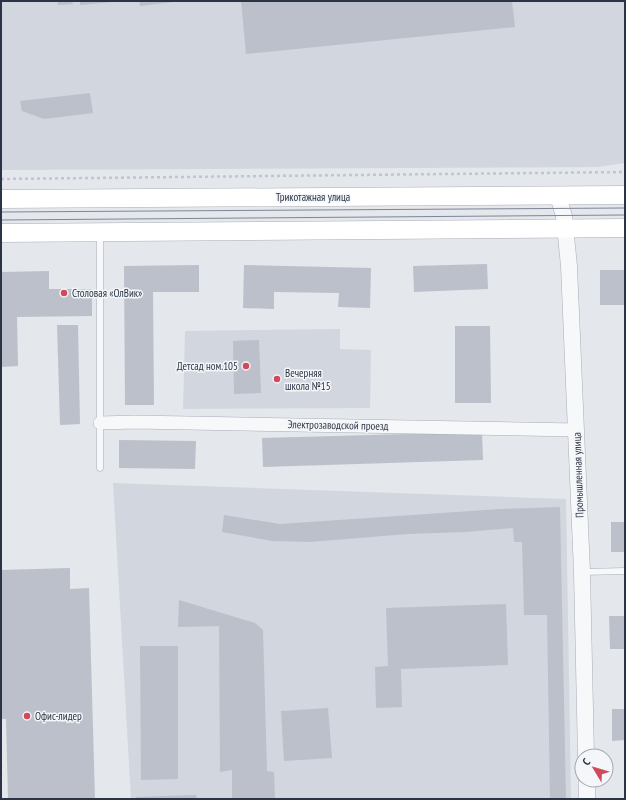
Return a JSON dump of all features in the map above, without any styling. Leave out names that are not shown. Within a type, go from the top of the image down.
[{"type":"main road","name":"Трикотажная улица","points":[[1,199],[625,195]]},
{"type":"main road","points":[[1,233],[625,228]]},
{"type":"street","name":"Промышленная улица","points":[[558,196],[564,216],[569,266],[582,572],[586,748]]},
{"type":"street","name":"Электрозаводской проезд","points":[[100,423],[143,422],[576,430]]},
{"type":"street","points":[[587,788],[587,799]]},
{"type":"lane","points":[[100,232],[100,468]]},
{"type":"lane","points":[[582,572],[625,571]]},
{"type":"path","points":[[1,179],[625,172]]},
{"type":"shaded area","points":[[1,1],[625,1],[625,163],[598,167],[1,170]]},
{"type":"shaded area","name":"Вечерняя школа №15","points":[[340,329],[340,349],[371,350],[370,408],[183,409],[185,331]]},
{"type":"shaded area","points":[[113,483],[566,499],[571,799],[131,799]]},
{"type":"building","points":[[57,1],[72,1],[73,4],[58,5]]},
{"type":"building","points":[[80,1],[113,1],[113,2],[80,5]]},
{"type":"building","points":[[139,1],[174,1],[174,2],[140,6]]},
{"type":"building","points":[[241,1],[512,1],[515,27],[246,54]]},
{"type":"building","points":[[90,93],[93,113],[44,119],[22,111],[20,101]]},
{"type":"building","points":[[487,264],[488,289],[414,292],[413,266]]},
{"type":"building","points":[[199,265],[199,292],[153,292],[154,405],[125,405],[124,266]]},
{"type":"building","points":[[244,265],[371,268],[370,308],[338,307],[339,293],[274,292],[274,309],[243,308]]},
{"type":"building","points":[[600,270],[625,270],[625,305],[600,305]]},
{"type":"building","points":[[49,271],[49,289],[92,289],[92,316],[17,317],[18,366],[1,367],[1,272]]},
{"type":"building","points":[[57,325],[78,325],[80,424],[60,425]]},
{"type":"building","points":[[455,326],[490,326],[491,403],[455,403]]},
{"type":"building","points":[[259,340],[261,393],[234,394],[233,341]]},
{"type":"building","points":[[482,432],[483,460],[263,467],[262,438]]},
{"type":"building","points":[[119,440],[196,441],[195,469],[119,468]]},
{"type":"building","points":[[560,507],[566,799],[550,799],[547,615],[524,615],[522,542],[514,542],[513,528],[465,532],[408,534],[309,542],[272,541],[222,532],[224,515],[280,524],[500,509]]},
{"type":"building","points":[[611,522],[625,522],[625,552],[611,552]]},
{"type":"building","points":[[70,568],[70,589],[89,588],[95,799],[8,799],[6,719],[1,719],[1,570]]},
{"type":"building","points":[[179,600],[255,623],[263,630],[267,771],[274,772],[275,799],[232,799],[232,770],[220,772],[219,626],[178,627]]},
{"type":"building","points":[[506,604],[508,665],[401,669],[402,707],[376,708],[375,667],[388,666],[386,608]]},
{"type":"building","points":[[609,616],[625,616],[625,649],[610,649]]},
{"type":"building","points":[[140,646],[178,646],[178,779],[141,780]]},
{"type":"building","points":[[328,708],[332,758],[284,761],[281,711]]},
{"type":"building","points":[[612,709],[625,709],[625,740],[612,741]]},
{"type":"building","points":[[196,795],[197,799],[136,799],[136,797]]},
{"type":"tram line","points":[[1,212],[625,208]]},
{"type":"tram line","points":[[1,220],[625,215]]},
{"type":"place","name":"Столовая «ОлВик»","points":[[64,293]]},
{"type":"place","name":"Детсад ном.105","points":[[246,366]]},
{"type":"place","name":"Вечерняя школа №15","points":[[277,379]]},
{"type":"place","name":"Офис-лидер","points":[[27,716]]}]
